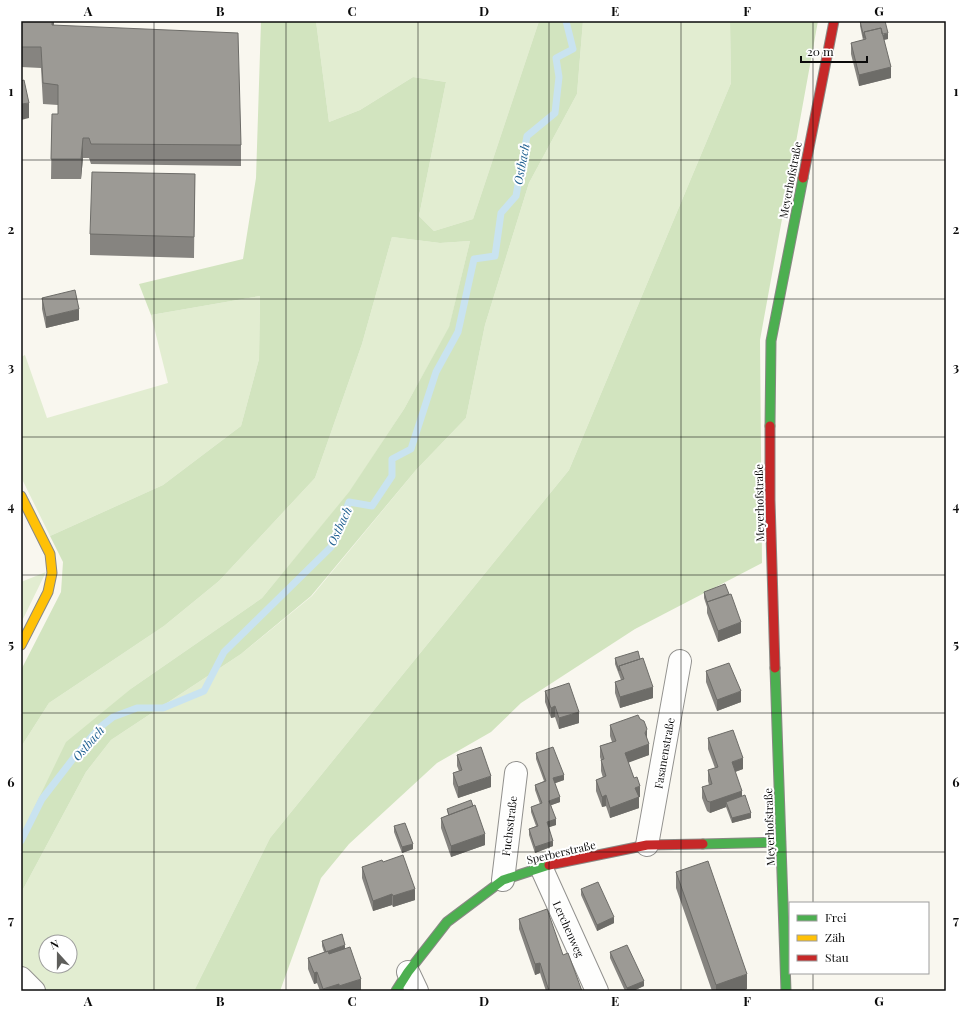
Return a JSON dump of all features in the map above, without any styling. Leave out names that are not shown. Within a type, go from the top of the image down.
[{"type":"street","name":"Meyerhofstraße","points":[[786,991],[770,500],[771,341],[834,21]]},
{"type":"street","points":[[21,496],[50,554],[52,573],[48,592],[21,646]]},
{"type":"street","name":"Fasanenstraße","points":[[647,845],[680,661]]},
{"type":"street","name":"Fuchsstraße","points":[[503,880],[516,773]]},
{"type":"street","name":"Sperberstraße","points":[[396,991],[412,981],[447,922],[503,880],[541,867],[647,845],[781,842]]},
{"type":"street","name":"Lerchenweg","points":[[541,867],[596,991]]},
{"type":"street","points":[[21,978],[34,991]]},
{"type":"green space","points":[[261,21],[316,21],[329,122],[360,110],[413,77],[446,82],[419,216],[434,231],[473,219],[539,21],[583,21],[577,94],[529,183],[485,325],[466,418],[416,470],[311,596],[241,654],[111,740],[86,772],[21,893],[21,835],[66,742],[132,688],[262,598],[349,492],[404,409],[449,327],[470,241],[440,243],[392,237],[362,344],[315,478],[219,581],[164,626],[49,703],[21,747],[21,670],[61,592],[63,562],[50,536],[163,485],[241,426],[259,359],[260,296],[151,315],[139,284],[243,259],[256,178]]},
{"type":"green space","points":[[316,21],[539,21],[473,219],[434,231],[419,216],[446,82],[413,77],[360,110],[329,122]]},
{"type":"green space","points":[[583,21],[730,21],[731,83],[569,470],[270,838],[194,991],[21,991],[21,893],[86,772],[111,740],[241,654],[312,596],[416,470],[466,418],[485,325],[529,183],[577,94]]},
{"type":"green space","points":[[730,21],[818,21],[760,340],[762,563],[635,629],[521,703],[491,732],[437,763],[349,844],[321,878],[280,991],[194,991],[270,838],[569,470],[731,83]]},
{"type":"green space","points":[[392,237],[440,243],[470,241],[449,328],[404,409],[349,493],[262,598],[132,688],[21,835],[21,747],[49,703],[164,626],[219,581],[315,478],[362,344]]},
{"type":"green space","points":[[260,296],[259,359],[241,426],[163,485],[50,536],[21,477],[21,357],[25,355],[47,418],[168,383],[151,315]]},
{"type":"green space","points":[[46,572],[21,623],[21,582]]},
{"type":"building","points":[[21,21],[52,21],[52,25],[238,33],[241,145],[91,144],[89,138],[83,138],[81,159],[51,159],[52,114],[58,114],[58,85],[43,83],[41,47],[21,47]]},
{"type":"building","points":[[860,21],[885,21],[888,33],[882,34],[881,28],[864,32],[864,38]]},
{"type":"building","points":[[881,28],[891,67],[859,75],[851,43],[866,39],[864,32]]},
{"type":"building","points":[[24,80],[29,103],[21,104],[21,81]]},
{"type":"building","points":[[92,172],[195,174],[194,237],[90,234]]},
{"type":"building","points":[[75,290],[79,309],[46,317],[42,298]]},
{"type":"building","points":[[725,584],[729,594],[707,602],[704,592]]},
{"type":"building","points":[[731,594],[741,622],[718,631],[707,602]]},
{"type":"building","points":[[638,651],[640,659],[619,666],[619,671],[615,658]]},
{"type":"building","points":[[643,658],[653,687],[620,697],[615,682],[624,679],[619,666]]},
{"type":"building","points":[[729,663],[741,691],[717,700],[706,671]]},
{"type":"building","points":[[569,683],[579,712],[559,718],[555,706],[551,708],[545,691]]},
{"type":"building","points":[[638,715],[640,719],[644,721],[647,729],[645,733],[649,744],[625,753],[634,778],[637,777],[640,786],[635,788],[639,797],[610,808],[606,795],[602,797],[596,780],[606,776],[601,760],[604,759],[600,746],[616,741],[610,725]]},
{"type":"building","points":[[733,730],[743,758],[732,762],[742,791],[710,802],[707,801],[702,787],[712,784],[708,770],[718,767],[708,738]]},
{"type":"building","points":[[481,747],[491,776],[458,787],[453,773],[462,770],[457,755]]},
{"type":"building","points":[[553,747],[564,775],[553,778],[560,797],[549,801],[556,819],[547,822],[553,841],[535,847],[529,829],[538,826],[531,807],[542,803],[535,785],[546,781],[536,753]]},
{"type":"building","points":[[745,795],[751,813],[732,818],[726,802]]},
{"type":"building","points":[[471,800],[473,806],[449,815],[447,809]]},
{"type":"building","points":[[475,805],[485,834],[451,846],[441,818]]},
{"type":"building","points":[[405,823],[413,844],[402,847],[394,826]]},
{"type":"building","points":[[403,855],[415,889],[393,896],[392,894],[373,901],[362,867]]},
{"type":"building","points":[[708,861],[747,974],[716,985],[676,872]]},
{"type":"building","points":[[598,882],[614,917],[597,925],[581,889]]},
{"type":"building","points":[[547,909],[563,955],[568,953],[582,991],[549,991],[540,963],[535,964],[519,919]]},
{"type":"building","points":[[342,934],[345,945],[326,952],[322,941]]},
{"type":"building","points":[[627,945],[644,981],[627,988],[610,952]]},
{"type":"building","points":[[350,947],[361,979],[323,989],[317,972],[314,973],[308,958],[328,951],[329,954]]},
{"type":"waterway","name":"Ostbach","points":[[21,841],[42,799],[99,728],[113,717],[137,708],[163,708],[204,691],[224,652],[331,547],[349,502],[372,506],[392,476],[392,459],[411,449],[436,372],[458,332],[474,259],[495,256],[501,213],[516,196],[527,136],[555,113],[559,77],[556,58],[573,49],[566,21]]},
{"type":"traffic: fast","points":[[770,426],[771,341],[803,178]]},
{"type":"traffic: fast","points":[[775,668],[786,991]]},
{"type":"traffic: fast","points":[[703,844],[781,842]]},
{"type":"traffic: fast","points":[[396,991],[408,972],[447,922],[503,880],[549,865]]},
{"type":"traffic: slow","points":[[21,496],[50,554],[52,573],[48,592],[21,645]]},
{"type":"traffic: jam","points":[[803,178],[834,21]]},
{"type":"traffic: jam","points":[[770,426],[770,500],[775,668]]},
{"type":"traffic: jam","points":[[549,865],[647,845],[703,844]]}]
